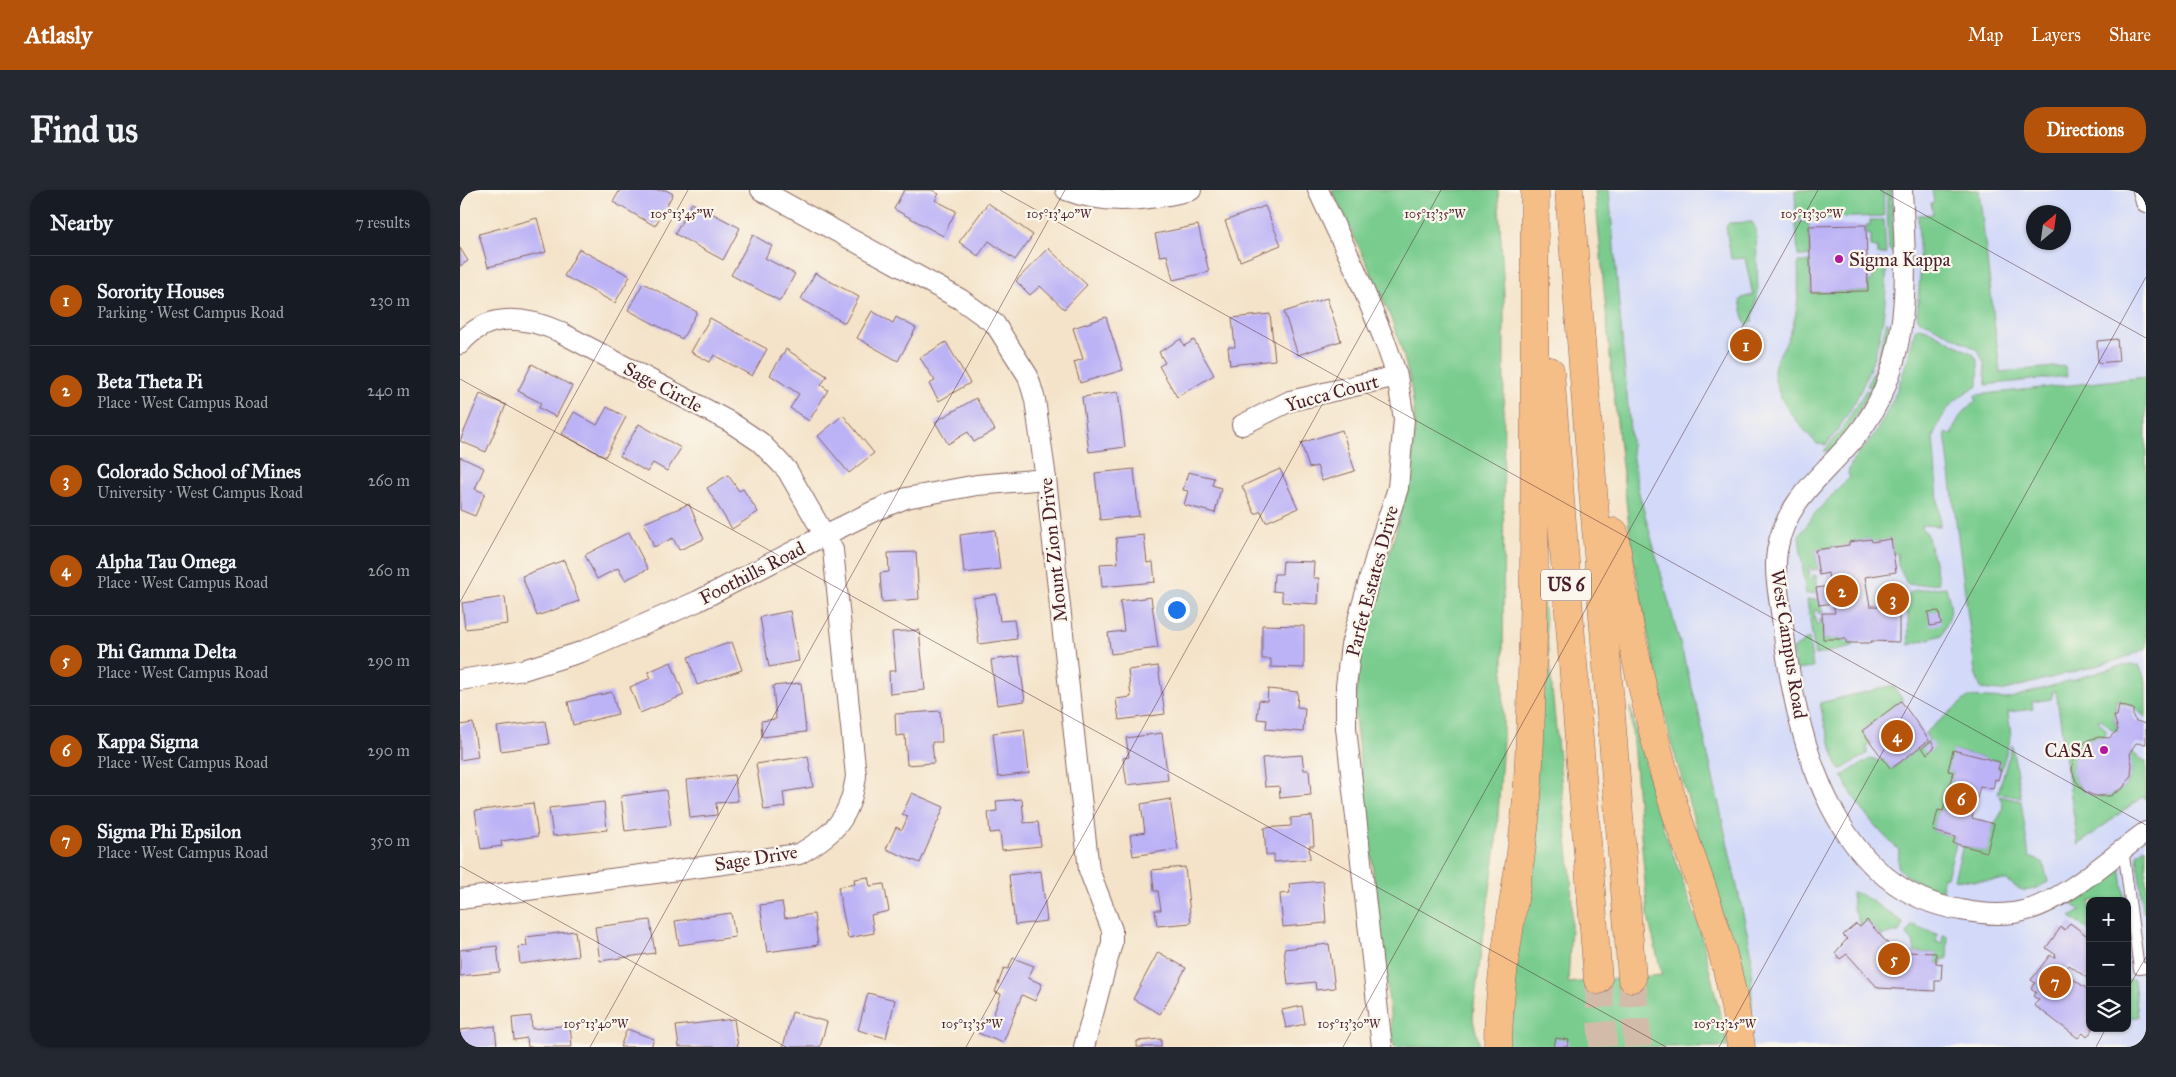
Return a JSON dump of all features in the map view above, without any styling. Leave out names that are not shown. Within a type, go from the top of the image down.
[{"type":"highway","name":"US 6","points":[[1535,190],[1598,980]]},
{"type":"highway","points":[[1498,1047],[1503,970],[1524,840],[1531,713],[1534,542],[1535,190]]},
{"type":"highway","name":"US 6","points":[[1569,190],[1632,978]]},
{"type":"highway","points":[[1577,291],[1618,560],[1635,656],[1667,783],[1724,957],[1741,1047]]},
{"type":"street","name":"Mount Zion Drive","points":[[761,190],[960,299],[995,324],[1028,376],[1035,400],[1046,479],[1089,870],[1112,930],[1112,943],[1108,961],[1084,1047]]},
{"type":"street","points":[[1066,190],[1081,196],[1119,200],[1156,199],[1191,190]]},
{"type":"street","name":"Parfet Estates Drive","points":[[1318,190],[1355,269],[1386,344],[1397,376],[1404,419],[1398,488],[1378,549],[1351,645],[1346,686],[1346,728],[1382,1047]]},
{"type":"street","name":"West Campus Road","points":[[1902,190],[1906,298],[1893,362],[1883,391],[1865,425],[1851,443],[1811,485],[1790,512],[1782,528],[1776,554],[1787,657],[1798,713],[1813,764],[1836,818],[1853,843],[1880,873],[1896,885],[1945,908],[1980,914],[2009,913],[2036,908],[2078,883],[2146,832]]},
{"type":"street","points":[[2143,190],[2146,202]]},
{"type":"street","name":"Sage Circle","points":[[460,344],[470,332],[488,324],[512,319],[537,323],[558,331],[730,422],[760,442],[787,470],[823,536]]},
{"type":"street","name":"Yucca Court","points":[[1242,425],[1290,401],[1397,376]]},
{"type":"street","name":"Foothills Road","points":[[460,680],[523,670],[581,652],[698,601],[823,536],[874,511],[906,498],[977,485],[1046,479]]},
{"type":"street","name":"Sage Drive","points":[[460,899],[799,854],[823,840],[838,825],[853,794],[856,776],[833,550],[823,536]]},
{"type":"lane","points":[[2123,848],[2139,969],[2146,968]]},
{"type":"shaded area","points":[[1595,190],[2146,190],[2146,1047],[1748,1047],[1716,894],[1670,739],[1631,548],[1612,378]]},
{"type":"green space","points":[[1332,190],[1498,190],[1504,293],[1503,740],[1496,846],[1474,1004],[1473,1020],[1480,1047],[1394,1047],[1355,717],[1358,670],[1363,642],[1407,488],[1414,436],[1413,405],[1408,373],[1399,341],[1374,278]]},
{"type":"green space","points":[[1595,190],[1609,190],[1632,453],[1638,489],[1698,710],[1751,950],[1752,1005],[1750,1033],[1716,894],[1670,739],[1632,552],[1612,378]]},
{"type":"green space","points":[[1795,190],[1883,190],[1884,216],[1796,219]]},
{"type":"green space","points":[[1886,190],[1891,190],[1894,255],[1889,249]]},
{"type":"green space","points":[[1932,190],[1979,190],[2000,372],[2065,366],[2067,376],[1986,385],[1984,363],[1978,350],[1920,321],[1917,316],[1920,276],[1918,215],[1933,214],[1931,203],[1934,202]]},
{"type":"green space","points":[[1870,220],[1884,220],[1886,254],[1877,254],[1877,248],[1871,247],[1871,235],[1867,234],[1866,225],[1870,225]]},
{"type":"green space","points":[[1752,222],[1756,229],[1758,292],[1752,322],[1748,325],[1745,323],[1740,301],[1742,298],[1753,295],[1745,258],[1731,259],[1726,227],[1729,223]]},
{"type":"green space","points":[[1798,222],[1809,222],[1810,256],[1798,256],[1796,224]]},
{"type":"green space","points":[[1877,260],[1886,261],[1886,286],[1880,335],[1873,359],[1865,381],[1841,425],[1826,445],[1817,444],[1784,403],[1779,394],[1774,373],[1774,368],[1793,325],[1797,307],[1798,262],[1810,262],[1811,292],[1868,291],[1868,281],[1872,280],[1872,268],[1878,268]]},
{"type":"green space","points":[[1887,321],[1891,327],[1882,363],[1872,388],[1867,386],[1876,365]]},
{"type":"green space","points":[[1919,327],[1927,329],[1973,354],[1976,357],[1978,369],[1978,386],[1956,400],[1940,421],[1933,437],[1940,526],[1922,525],[1921,528],[1927,533],[1939,583],[1907,584],[1898,565],[1897,553],[1893,553],[1891,539],[1872,542],[1871,539],[1849,542],[1849,545],[1815,550],[1818,569],[1812,570],[1811,566],[1809,567],[1810,579],[1813,579],[1813,575],[1817,576],[1817,593],[1806,594],[1799,536],[1816,512],[1850,477],[1848,474],[1851,465],[1869,442],[1892,402],[1915,330]]},
{"type":"green space","points":[[2146,377],[2146,649],[2118,660],[2001,691],[1981,689],[1975,672],[1945,433],[1952,435],[1955,425],[1961,416],[1976,401],[1975,395]]},
{"type":"green space","points":[[1866,390],[1870,391],[1848,431],[1830,451],[1824,451],[1843,428]]},
{"type":"green space","points":[[1540,571],[1571,878],[1572,908],[1568,983],[1662,975],[1648,917],[1630,707],[1663,827],[1699,926],[1728,1047],[1506,1047]]},
{"type":"green space","points":[[1946,587],[1950,612],[1942,635],[1909,645],[1908,613],[1903,609],[1906,597],[1916,590]]},
{"type":"green space","points":[[1818,599],[1823,613],[1819,614],[1817,610],[1814,611],[1816,624],[1819,624],[1819,620],[1822,619],[1823,639],[1846,639],[1853,643],[1853,647],[1815,655],[1807,600]]},
{"type":"green space","points":[[1809,638],[1813,668],[1796,670],[1793,649]]},
{"type":"green space","points":[[2139,665],[2146,681],[2146,718],[2133,706],[2116,700],[2114,721],[2118,730],[2113,731],[2101,719],[2098,720],[2107,732],[2104,737],[2089,740],[2080,747],[2074,758],[2073,769],[2076,780],[2082,789],[2093,795],[2107,796],[2117,793],[2122,789],[2130,777],[2131,752],[2146,762],[2146,799],[2142,797],[2078,845],[2056,691],[2053,692],[2051,699],[2032,702],[2033,709],[2008,712],[2011,737],[2001,770],[1998,769],[1999,762],[1953,750],[1953,772],[1943,811],[1938,810],[1933,831],[1955,837],[1953,843],[1956,844],[1947,877],[1943,877],[1942,891],[1912,879],[1898,868],[1899,850],[1867,816],[1842,776],[1871,758],[1879,761],[1884,759],[1892,769],[1929,740],[1925,733],[1968,697],[2007,699],[2120,666]]},
{"type":"green space","points":[[1893,686],[1903,700],[1862,731],[1871,743],[1867,746],[1867,754],[1842,769],[1838,768],[1820,703]]},
{"type":"green space","points":[[2012,745],[2021,798],[1998,793]]},
{"type":"green space","points":[[1999,796],[2021,801],[2029,857],[2043,862],[2048,882],[2031,890],[2022,890],[2007,880],[1976,881],[1954,879],[1963,846],[1987,852],[1993,828],[2003,809]]},
{"type":"green space","points":[[2146,847],[2145,913],[2143,912],[2137,854]]},
{"type":"green space","points":[[2120,866],[2124,897],[2086,897],[2086,928],[2070,917],[2081,911],[2069,901]]},
{"type":"green space","points":[[1852,892],[1871,901],[1903,922],[1899,933],[1889,933],[1882,936],[1867,921],[1861,926],[1853,907]]},
{"type":"green space","points":[[1912,925],[1937,934],[1936,942],[1942,943],[1943,935],[1948,936],[1947,959],[1942,959],[1942,964],[1936,963],[1936,953],[1915,952],[1913,942],[1907,935]]},
{"type":"green space","points":[[2131,979],[2134,979],[2138,1017],[2131,1018]]},
{"type":"building","points":[[620,190],[666,190],[673,194],[655,226],[613,202]]},
{"type":"building","points":[[904,190],[932,190],[939,194],[935,200],[956,211],[943,236],[894,209]]},
{"type":"building","points":[[692,203],[740,228],[723,260],[675,234]]},
{"type":"building","points":[[988,203],[1033,235],[1015,260],[989,241],[978,256],[959,242]]},
{"type":"building","points":[[1265,206],[1281,245],[1240,261],[1225,221]]},
{"type":"building","points":[[537,218],[546,252],[488,267],[479,234]]},
{"type":"building","points":[[1198,225],[1209,272],[1173,280],[1167,255],[1160,256],[1155,234]]},
{"type":"building","name":"Sigma Kappa","points":[[1866,225],[1868,291],[1811,292],[1809,226]]},
{"type":"building","points":[[753,235],[772,246],[765,258],[795,274],[780,301],[731,275]]},
{"type":"building","points":[[460,248],[468,261],[460,266]]},
{"type":"building","points":[[1048,248],[1087,285],[1064,309],[1040,286],[1030,295],[1016,281]]},
{"type":"building","points":[[579,249],[630,276],[615,303],[564,276]]},
{"type":"building","points":[[815,273],[859,297],[845,323],[801,299]]},
{"type":"building","points":[[643,283],[697,312],[682,339],[628,310]]},
{"type":"building","points":[[1327,298],[1341,341],[1298,355],[1284,312]]},
{"type":"building","points":[[872,311],[893,323],[896,317],[916,328],[898,361],[857,338]]},
{"type":"building","points":[[1270,314],[1275,360],[1230,365],[1228,347],[1235,347],[1232,318]]},
{"type":"building","points":[[1106,317],[1123,370],[1080,383],[1074,362],[1083,359],[1073,328]]},
{"type":"building","points":[[710,318],[767,349],[752,376],[714,355],[710,362],[691,352]]},
{"type":"building","points":[[1181,339],[1184,346],[1194,340],[1214,375],[1177,397],[1159,366],[1165,363],[1159,352]]},
{"type":"building","points":[[2117,339],[2119,361],[2098,363],[2097,341]]},
{"type":"building","points":[[946,342],[970,383],[939,401],[929,384],[935,381],[920,358]]},
{"type":"building","points":[[786,349],[827,376],[821,385],[828,390],[809,421],[790,408],[799,394],[770,375]]},
{"type":"building","points":[[532,364],[572,386],[556,417],[539,408],[541,403],[518,391]]},
{"type":"building","points":[[1118,392],[1125,447],[1089,452],[1082,397]]},
{"type":"building","points":[[480,394],[506,405],[486,452],[460,441]]},
{"type":"building","points":[[976,398],[995,430],[974,442],[968,432],[948,444],[935,422]]},
{"type":"building","points":[[607,407],[626,417],[605,457],[562,434],[574,412],[597,425]]},
{"type":"building","points":[[843,415],[874,453],[849,473],[818,436]]},
{"type":"building","points":[[639,424],[681,448],[667,471],[653,463],[647,472],[620,456]]},
{"type":"building","points":[[1342,430],[1355,471],[1322,481],[1317,466],[1309,468],[1301,443]]},
{"type":"building","points":[[460,457],[484,468],[475,489],[485,493],[475,516],[460,510]]},
{"type":"building","points":[[1134,469],[1139,516],[1100,520],[1095,473]]},
{"type":"building","points":[[1280,469],[1298,508],[1266,522],[1261,511],[1255,514],[1242,486]]},
{"type":"building","points":[[1188,472],[1214,478],[1212,485],[1221,488],[1215,513],[1184,505],[1188,491],[1183,490]]},
{"type":"building","points":[[728,475],[739,491],[743,489],[758,512],[732,529],[707,488]]},
{"type":"building","points":[[689,504],[704,539],[679,550],[673,538],[654,547],[644,523]]},
{"type":"building","points":[[995,530],[1000,569],[964,573],[960,535]]},
{"type":"building","points":[[629,532],[648,569],[625,580],[618,568],[597,579],[585,555]]},
{"type":"building","points":[[1144,535],[1147,563],[1153,562],[1155,582],[1102,587],[1100,564],[1118,563],[1116,538]]},
{"type":"building","points":[[1871,539],[1872,542],[1891,539],[1896,572],[1865,577],[1870,606],[1899,607],[1899,642],[1871,641],[1872,643],[1846,643],[1846,639],[1823,639],[1822,613],[1835,613],[1833,603],[1819,605],[1816,588],[1830,586],[1828,573],[1819,575],[1815,550],[1849,545],[1849,542]]},
{"type":"building","points":[[916,552],[919,599],[882,602],[880,573],[889,572],[888,553]]},
{"type":"building","points":[[564,560],[579,601],[537,616],[522,576]]},
{"type":"building","points":[[1283,561],[1314,562],[1313,578],[1319,578],[1318,604],[1282,602],[1282,592],[1273,591],[1274,574],[1282,574]]},
{"type":"building","points":[[996,594],[1000,621],[1014,620],[1017,639],[979,644],[973,598]]},
{"type":"building","points":[[505,597],[508,624],[465,629],[462,603]]},
{"type":"building","points":[[1151,597],[1158,648],[1111,654],[1108,633],[1124,631],[1120,601]]},
{"type":"building","points":[[790,611],[799,661],[769,667],[760,617]]},
{"type":"building","points":[[1939,611],[1941,624],[1930,626],[1928,612]]},
{"type":"building","points":[[1262,625],[1304,626],[1304,668],[1271,667],[1271,659],[1262,659]]},
{"type":"building","points":[[919,630],[925,690],[890,694],[889,671],[896,671],[892,632]]},
{"type":"building","points":[[732,642],[742,670],[697,685],[688,657]]},
{"type":"building","points":[[1019,656],[1025,701],[997,705],[991,660]]},
{"type":"building","points":[[671,662],[684,695],[640,713],[630,687],[651,678],[648,672]]},
{"type":"building","points":[[1158,666],[1165,714],[1119,720],[1116,699],[1131,697],[1128,670]]},
{"type":"building","points":[[801,683],[806,732],[762,737],[761,721],[776,719],[773,686]]},
{"type":"building","points":[[1268,689],[1298,692],[1297,707],[1305,708],[1303,732],[1266,729],[1267,720],[1257,719],[1259,700],[1267,701]]},
{"type":"building","points":[[612,692],[618,714],[573,725],[568,702]]},
{"type":"building","points":[[1901,701],[1929,740],[1891,769],[1862,731]]},
{"type":"building","name":"CASA","points":[[2119,705],[2133,709],[2133,717],[2136,721],[2146,724],[2146,744],[2136,743],[2132,749],[2130,755],[2132,764],[2131,775],[2123,788],[2110,796],[2095,796],[2085,792],[2076,781],[2072,771],[2073,759],[2078,749],[2088,740],[2099,737],[2109,738],[2118,730],[2114,716],[2117,716]]},
{"type":"building","points":[[940,711],[942,742],[932,742],[934,763],[907,765],[905,735],[896,736],[895,714]]},
{"type":"building","points":[[545,721],[549,744],[501,751],[497,727]]},
{"type":"building","points":[[473,723],[478,757],[460,760],[460,725]]},
{"type":"building","points":[[1024,729],[1029,773],[998,777],[993,733]]},
{"type":"building","points":[[1162,733],[1168,780],[1127,785],[1123,758],[1129,757],[1126,738]]},
{"type":"building","points":[[1931,741],[1935,747],[1927,754],[1922,748]]},
{"type":"building","points":[[1953,750],[2000,762],[1998,769],[2001,770],[1998,780],[1995,779],[1993,789],[1980,786],[1972,818],[1994,824],[1987,852],[1953,843],[1955,837],[1933,831],[1938,810],[1943,811],[1953,772],[1948,771]]},
{"type":"building","points":[[1302,755],[1304,770],[1309,770],[1311,795],[1280,798],[1279,786],[1265,787],[1262,758]]},
{"type":"building","points":[[808,756],[813,787],[783,792],[785,807],[764,810],[756,764]]},
{"type":"building","points":[[734,775],[738,801],[716,803],[717,815],[690,818],[686,780]]},
{"type":"building","points":[[666,790],[671,825],[625,831],[621,796]]},
{"type":"building","points":[[912,793],[944,807],[920,863],[886,849],[896,827],[902,830],[908,816],[902,814]]},
{"type":"building","points":[[1022,799],[1024,823],[1038,822],[1041,846],[1002,850],[1000,832],[990,833],[988,812],[997,811],[996,801]]},
{"type":"building","points":[[1170,799],[1178,849],[1133,856],[1130,835],[1145,832],[1141,804]]},
{"type":"building","points":[[604,802],[607,830],[553,836],[549,808]]},
{"type":"building","points":[[533,803],[538,836],[501,841],[502,846],[481,849],[475,811]]},
{"type":"building","points":[[1312,816],[1314,846],[1309,846],[1310,859],[1274,862],[1274,854],[1266,855],[1264,828],[1291,826],[1291,818]]},
{"type":"building","points":[[1185,867],[1191,923],[1157,926],[1155,910],[1161,910],[1158,891],[1154,891],[1152,870]]},
{"type":"building","points":[[1041,871],[1047,921],[1015,925],[1009,875]]},
{"type":"building","points":[[868,877],[870,886],[884,884],[889,911],[871,915],[874,933],[848,938],[838,887],[855,884],[854,879]]},
{"type":"building","points":[[1323,881],[1326,923],[1283,927],[1280,894],[1290,893],[1289,884]]},
{"type":"building","points":[[782,902],[785,918],[814,914],[818,945],[767,952],[760,905]]},
{"type":"building","points":[[731,913],[735,937],[679,945],[675,921]]},
{"type":"building","points":[[650,920],[655,953],[600,961],[595,927]]},
{"type":"building","points":[[1867,920],[1888,944],[1905,952],[1936,953],[1936,963],[1942,964],[1941,981],[1935,981],[1935,991],[1878,988],[1847,954],[1840,959],[1835,953],[1847,939],[1843,935],[1856,924],[1860,927]]},
{"type":"building","points":[[2070,923],[2086,935],[2086,977],[2069,965],[2063,972],[2086,988],[2086,1032],[2091,1032],[2087,1037],[2083,1033],[2078,1038],[2034,1005],[2039,1000],[2033,996],[2036,992],[2031,988],[2035,983],[2031,980],[2050,955],[2054,958],[2056,955],[2046,948],[2061,927],[2065,930]]},
{"type":"building","points":[[575,931],[578,956],[520,964],[518,947],[527,946],[526,937]]},
{"type":"building","points":[[1329,944],[1335,988],[1316,990],[1315,982],[1288,985],[1284,949]]},
{"type":"building","points":[[497,946],[500,972],[460,976],[460,950]]},
{"type":"building","points":[[1158,952],[1186,968],[1160,1014],[1133,999]]},
{"type":"building","points":[[1013,958],[1034,966],[1028,978],[1042,984],[1035,1001],[1022,995],[1003,1043],[978,1033],[984,1018],[991,1021],[1001,994],[995,992],[1004,968],[1008,969]]},
{"type":"building","points":[[868,993],[895,1000],[886,1038],[858,1030]]},
{"type":"building","points":[[1302,1006],[1305,1024],[1286,1028],[1282,1010]]},
{"type":"building","points":[[792,1012],[827,1022],[820,1047],[783,1047]]},
{"type":"building","points":[[531,1016],[532,1029],[570,1025],[572,1047],[528,1047],[527,1038],[514,1040],[512,1018]]},
{"type":"building","points":[[734,1019],[738,1047],[679,1047],[676,1026]]},
{"type":"building","points":[[495,1026],[497,1047],[460,1047],[460,1030]]},
{"type":"building","points":[[627,1029],[654,1039],[651,1047],[620,1047]]},
{"type":"building","points":[[1556,1038],[1569,1040],[1567,1047],[1554,1047]]},
{"type":"building","points":[[1161,1039],[1161,1047],[1137,1047],[1137,1041]]},
{"type":"tunnel","points":[[1632,978],[1638,1047]]},
{"type":"tunnel","points":[[1598,980],[1603,1047]]},
{"type":"place","name":"Sigma Kappa","points":[[1839,259]]},
{"type":"place","name":"Sorority Houses","points":[[1746,345]]},
{"type":"place","name":"Beta Theta Pi","points":[[1842,591]]},
{"type":"place","name":"Colorado School of Mines","points":[[1893,599]]},
{"type":"place","name":"Alpha Tau Omega","points":[[1897,736]]},
{"type":"place","name":"CASA","points":[[2104,750]]},
{"type":"place","name":"Kappa Sigma","points":[[1961,799]]},
{"type":"place","name":"Phi Gamma Delta","points":[[1894,959]]},
{"type":"place","name":"Sigma Phi Epsilon","points":[[2055,982]]}]
